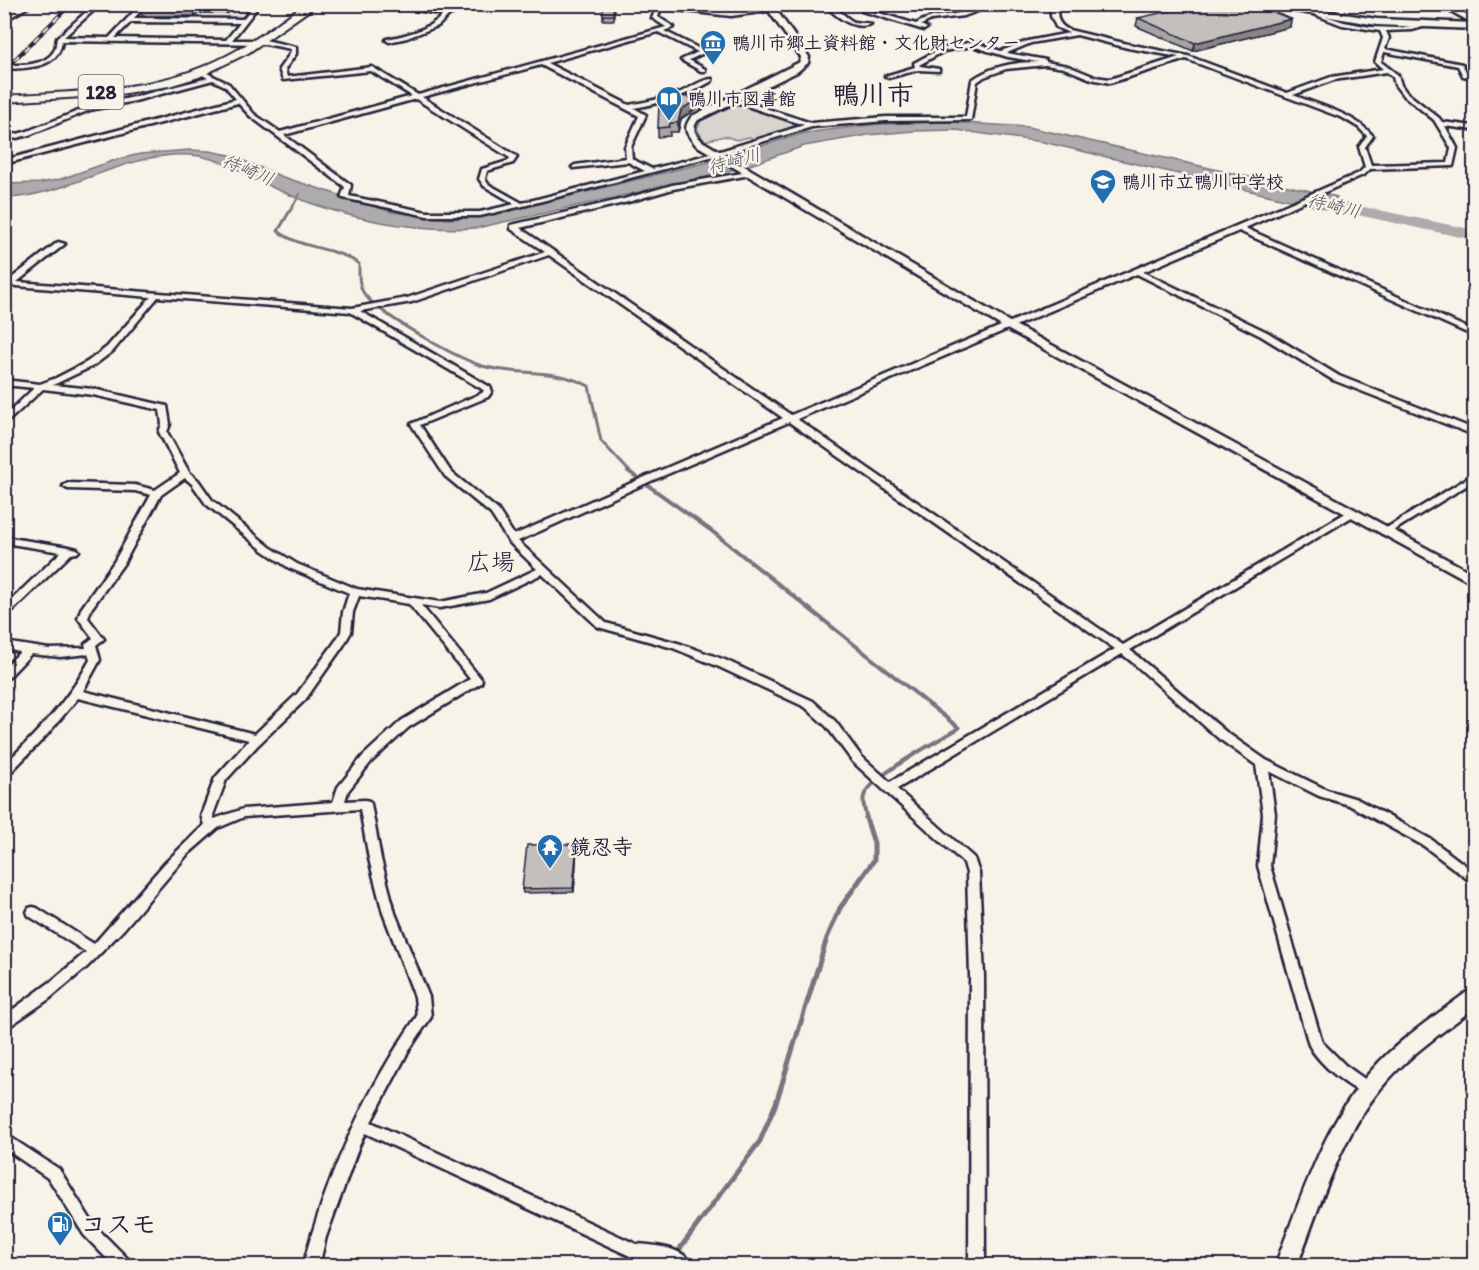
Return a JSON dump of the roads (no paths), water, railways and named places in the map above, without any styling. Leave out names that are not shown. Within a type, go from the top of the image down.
[{"type":"highway","name":"128","points":[[4,99],[127,90],[165,83],[201,72],[222,63],[313,4]]},
{"type":"main road","points":[[626,4],[724,13],[816,4]]},
{"type":"main road","points":[[1259,4],[1386,23],[1474,24]]},
{"type":"street","points":[[4,19],[29,4]]},
{"type":"street","points":[[4,67],[30,66],[45,62],[56,52],[60,39],[99,4]]},
{"type":"street","points":[[110,40],[145,4]]},
{"type":"street","points":[[228,41],[258,4]]},
{"type":"street","points":[[388,4],[447,14]]},
{"type":"street","points":[[389,40],[405,37],[436,25],[447,14],[473,4]]},
{"type":"street","points":[[825,4],[853,24],[868,24]]},
{"type":"street","points":[[875,4],[864,10],[921,27],[930,18],[964,14],[995,4]]},
{"type":"street","points":[[970,4],[979,9]]},
{"type":"street","points":[[1054,4],[1054,16],[1059,27],[1128,46],[1186,57],[1345,117],[1360,126],[1370,136],[1362,147],[1368,167]]},
{"type":"street","points":[[1442,4],[1474,24]]},
{"type":"street","points":[[278,135],[660,31],[671,26],[655,18],[651,6]]},
{"type":"street","points":[[771,7],[799,47],[805,61],[794,70],[701,114],[689,126],[693,138],[747,174],[1009,326],[1474,580]]},
{"type":"street","points":[[1318,14],[1340,22],[1382,29],[1424,25]]},
{"type":"street","points":[[129,20],[244,21]]},
{"type":"street","points":[[512,540],[648,479],[1291,206],[1361,174],[1368,167],[1451,165],[1454,148],[1440,124],[1431,113],[1404,93],[1391,70],[1378,62],[1386,38],[1382,29]]},
{"type":"street","points":[[660,31],[703,52],[684,60],[703,70]]},
{"type":"street","points":[[1001,53],[1030,42],[1078,33]]},
{"type":"street","points":[[60,39],[258,41],[294,48],[293,54],[282,69],[285,79],[372,69],[514,157],[511,162],[484,170],[482,179],[486,184],[520,205]]},
{"type":"street","points":[[918,68],[916,64],[942,50],[972,44],[1001,53],[1035,58],[1064,66],[1102,81],[1110,81],[1186,57]]},
{"type":"street","points":[[1383,50],[1460,65],[1467,78],[1474,76]]},
{"type":"street","points":[[934,54],[945,58]]},
{"type":"street","points":[[542,63],[641,113],[643,117],[628,147],[629,160]]},
{"type":"street","points":[[201,72],[227,85],[252,116],[349,186],[345,197],[402,210],[442,215],[480,214],[520,205],[716,155],[811,126],[896,119],[969,119],[973,86],[978,78],[1007,68],[1052,64]]},
{"type":"street","points":[[893,65],[907,71]]},
{"type":"street","points":[[888,76],[918,68],[937,70]]},
{"type":"street","points":[[1288,95],[1333,78],[1391,70]]},
{"type":"street","points":[[4,139],[27,134],[88,109],[215,78]]},
{"type":"street","points":[[629,107],[649,104],[696,89],[710,80]]},
{"type":"street","points":[[731,99],[811,126]]},
{"type":"street","points":[[4,162],[241,100]]},
{"type":"street","points":[[1440,124],[1474,128]]},
{"type":"street","points":[[575,167],[629,160],[651,171]]},
{"type":"street","points":[[747,174],[672,187],[626,201],[514,227],[1136,659],[1222,735],[1262,764],[1323,793],[1353,802],[1409,832],[1428,843],[1474,878]]},
{"type":"street","points":[[1238,228],[1474,334]]},
{"type":"street","points":[[6,285],[61,244]]},
{"type":"street","points":[[6,285],[157,294],[352,310],[409,300],[551,252]]},
{"type":"street","points":[[1136,272],[1264,334],[1336,378],[1474,432]]},
{"type":"street","points":[[4,423],[41,386],[80,369],[110,349],[157,294]]},
{"type":"street","points":[[352,310],[486,387],[488,391],[485,395],[415,424],[448,474],[495,512],[512,540],[602,625],[677,646],[721,663],[809,704],[831,724],[857,759],[970,861],[973,873],[977,976],[977,1266]]},
{"type":"street","points":[[4,382],[93,392],[164,408],[166,424],[163,432],[184,474],[195,482],[208,502],[267,549],[317,578],[355,592],[440,605],[489,596],[543,570]]},
{"type":"street","points":[[4,772],[68,705],[95,660],[90,644],[99,639],[83,618],[86,609],[119,563],[157,493],[184,474]]},
{"type":"street","points":[[1385,532],[1474,477]]},
{"type":"street","points":[[69,486],[135,488],[157,493]]},
{"type":"street","points":[[882,782],[1122,650],[1352,513]]},
{"type":"street","points":[[4,613],[72,551],[7,543]]},
{"type":"street","points":[[211,826],[207,815],[221,778],[301,698],[346,632],[348,612],[355,592]]},
{"type":"street","points":[[338,807],[342,790],[366,759],[405,724],[477,680],[413,602]]},
{"type":"street","points":[[4,645],[28,650],[80,653],[93,650]]},
{"type":"street","points":[[4,675],[28,650]]},
{"type":"street","points":[[75,693],[259,739]]},
{"type":"street","points":[[1262,764],[1269,814],[1264,866],[1316,1045],[1332,1064],[1368,1089]]},
{"type":"street","points":[[4,1024],[55,987],[94,950],[211,826],[243,813],[365,804],[375,859],[389,913],[422,997],[424,1017],[404,1046],[352,1144],[322,1227],[311,1266]]},
{"type":"street","points":[[33,912],[94,950]]},
{"type":"street","points":[[1286,1266],[1329,1155],[1368,1089],[1413,1043],[1474,998]]},
{"type":"street","points":[[362,1125],[635,1251],[665,1254],[683,1264]]},
{"type":"street","points":[[4,1139],[54,1174],[89,1230],[125,1266]]},
{"type":"water","points":[[947,122],[1028,127],[1337,197],[1327,209],[1043,142],[956,130],[868,135],[804,146],[750,165],[706,177],[477,228],[426,228],[350,215],[302,200],[229,166],[199,156],[174,155],[150,158],[53,190],[5,198],[4,184],[41,183],[140,154],[189,150],[230,155],[283,177],[392,212],[449,219],[488,216],[708,162],[804,133],[877,124]]},
{"type":"waterway","points":[[293,206],[300,194]]},
{"type":"waterway","name":"待崎川","points":[[1302,199],[1474,235]]},
{"type":"waterway","points":[[294,204],[278,231],[297,242],[340,254],[359,264],[360,284],[365,295],[404,325],[458,356],[486,367],[551,374],[576,380],[589,386],[601,441],[630,472]]},
{"type":"waterway","points":[[628,471],[713,532],[959,728],[907,759],[869,788],[863,799],[867,819]]},
{"type":"waterway","points":[[676,1257],[681,1247],[760,1141],[776,1103],[827,938],[840,908],[874,860],[874,843],[866,818]]},
{"type":"railway","points":[[4,70],[71,4]]},
{"type":"place","name":"鴨川市郷土資料館・文化財センター","points":[[713,66]]},
{"type":"place","name":"鴨川市図書館","points":[[669,122]]},
{"type":"place","name":"鴨川市立鴨川中学校","points":[[1103,205]]},
{"type":"place","name":"鏡忍寺","points":[[550,870]]},
{"type":"place","name":"コスモ","points":[[60,1247]]},
{"type":"district","name":"鴨川市","points":[[873,95]]},
{"type":"district","name":"広場","points":[[491,562]]}]
